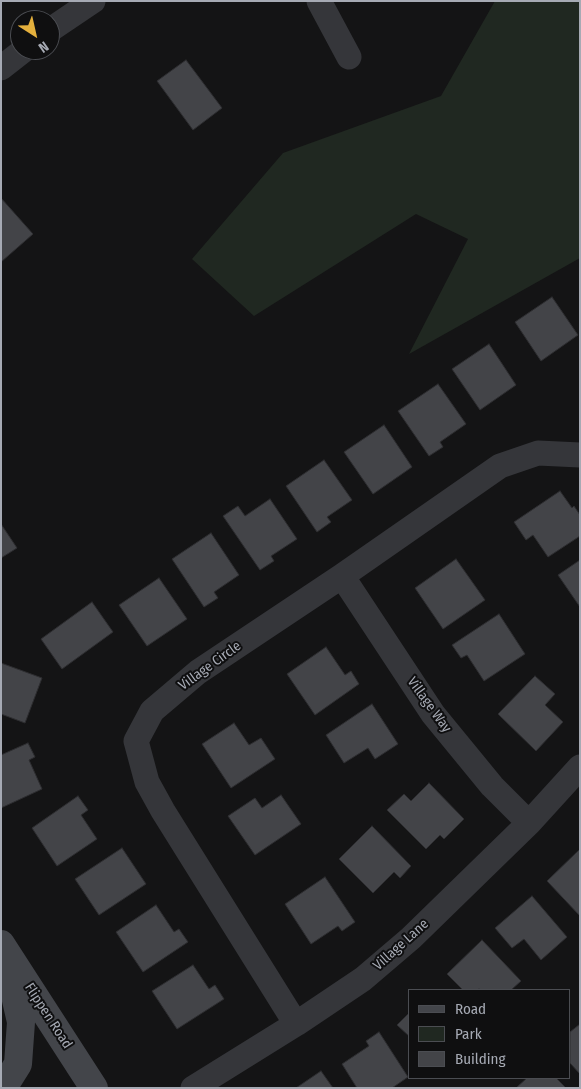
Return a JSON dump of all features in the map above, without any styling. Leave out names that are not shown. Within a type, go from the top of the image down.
[{"type":"street","points":[[60,23],[93,1]]},
{"type":"street","points":[[319,1],[349,58]]},
{"type":"street","points":[[1,68],[11,60]]},
{"type":"street","name":"Village Circle","points":[[296,1024],[163,811],[147,782],[136,741],[152,711],[198,672],[342,576],[500,466],[538,453],[580,455]]},
{"type":"street","name":"Village Way","points":[[342,576],[433,714],[492,786],[529,823]]},
{"type":"street","name":"Village Lane","points":[[193,1088],[296,1024],[363,979],[411,938],[529,823],[580,767]]},
{"type":"street","points":[[3,947],[21,1022],[18,1064],[3,1088]]},
{"type":"street","name":"Flippen Road","points":[[3,947],[94,1088]]},
{"type":"green space","points":[[495,1],[580,1],[580,258],[409,354],[468,239],[416,214],[254,316],[192,259],[283,153],[441,96]]},
{"type":"building","points":[[186,60],[222,108],[193,130],[157,81]]},
{"type":"building","points":[[1,198],[33,234],[1,262]]},
{"type":"building","points":[[552,297],[578,335],[541,361],[515,322]]},
{"type":"building","points":[[489,344],[516,385],[480,410],[452,369]]},
{"type":"building","points":[[438,384],[466,424],[440,442],[443,447],[429,456],[398,411]]},
{"type":"building","points":[[384,425],[412,467],[373,494],[344,452]]},
{"type":"building","points":[[324,460],[352,500],[327,517],[331,522],[317,532],[286,486]]},
{"type":"building","points":[[560,491],[572,508],[574,506],[580,515],[580,536],[548,557],[533,535],[526,540],[514,522]]},
{"type":"building","points":[[270,499],[297,539],[271,556],[274,561],[260,570],[223,516],[238,506],[245,516]]},
{"type":"building","points":[[1,524],[17,548],[1,558]]},
{"type":"building","points":[[211,533],[239,575],[214,592],[218,598],[204,607],[172,559]]},
{"type":"building","points":[[456,559],[485,600],[443,629],[415,588]]},
{"type":"building","points":[[580,560],[580,607],[558,575]]},
{"type":"building","points":[[159,578],[187,619],[147,646],[119,605]]},
{"type":"building","points":[[92,602],[113,632],[62,669],[41,639]]},
{"type":"building","points":[[499,614],[525,654],[484,681],[467,655],[461,658],[452,645]]},
{"type":"building","points":[[326,647],[345,675],[351,671],[359,684],[315,715],[287,674]]},
{"type":"building","points":[[1,663],[42,678],[25,723],[1,714]]},
{"type":"building","points":[[535,676],[555,694],[545,705],[563,722],[536,751],[498,714]]},
{"type":"building","points":[[372,704],[398,744],[375,759],[368,748],[344,763],[326,735]]},
{"type":"building","points":[[234,723],[249,745],[261,738],[275,759],[231,788],[202,744]]},
{"type":"building","points":[[28,743],[35,757],[29,760],[42,789],[1,808],[1,755]]},
{"type":"building","points":[[429,783],[464,819],[444,839],[440,835],[426,849],[387,810],[404,794],[411,801]]},
{"type":"building","points":[[281,795],[301,824],[255,855],[228,816],[255,798],[262,808]]},
{"type":"building","points":[[78,796],[88,810],[81,815],[97,839],[57,866],[32,828]]},
{"type":"building","points":[[372,826],[411,866],[400,878],[394,872],[373,893],[339,859]]},
{"type":"building","points":[[122,848],[146,884],[99,915],[75,879]]},
{"type":"building","points":[[580,849],[580,916],[547,881]]},
{"type":"building","points":[[325,877],[355,922],[342,931],[338,926],[311,944],[285,904]]},
{"type":"building","points":[[532,896],[567,937],[541,960],[524,939],[512,948],[495,928]]},
{"type":"building","points":[[156,905],[174,932],[179,929],[188,942],[143,972],[116,932]]},
{"type":"building","points":[[482,940],[521,981],[512,989],[462,989],[447,974]]},
{"type":"building","points":[[193,965],[209,989],[215,985],[224,999],[177,1029],[152,991]]},
{"type":"building","points":[[408,1014],[408,1035],[397,1025]]},
{"type":"building","points":[[580,1024],[580,1074],[571,1064],[571,1031]]},
{"type":"building","points":[[379,1032],[408,1077],[392,1088],[357,1088],[342,1064],[369,1046],[366,1041]]},
{"type":"building","points":[[321,1071],[333,1088],[296,1088]]},
{"type":"building","points":[[526,1079],[557,1079],[566,1088],[516,1088]]}]
